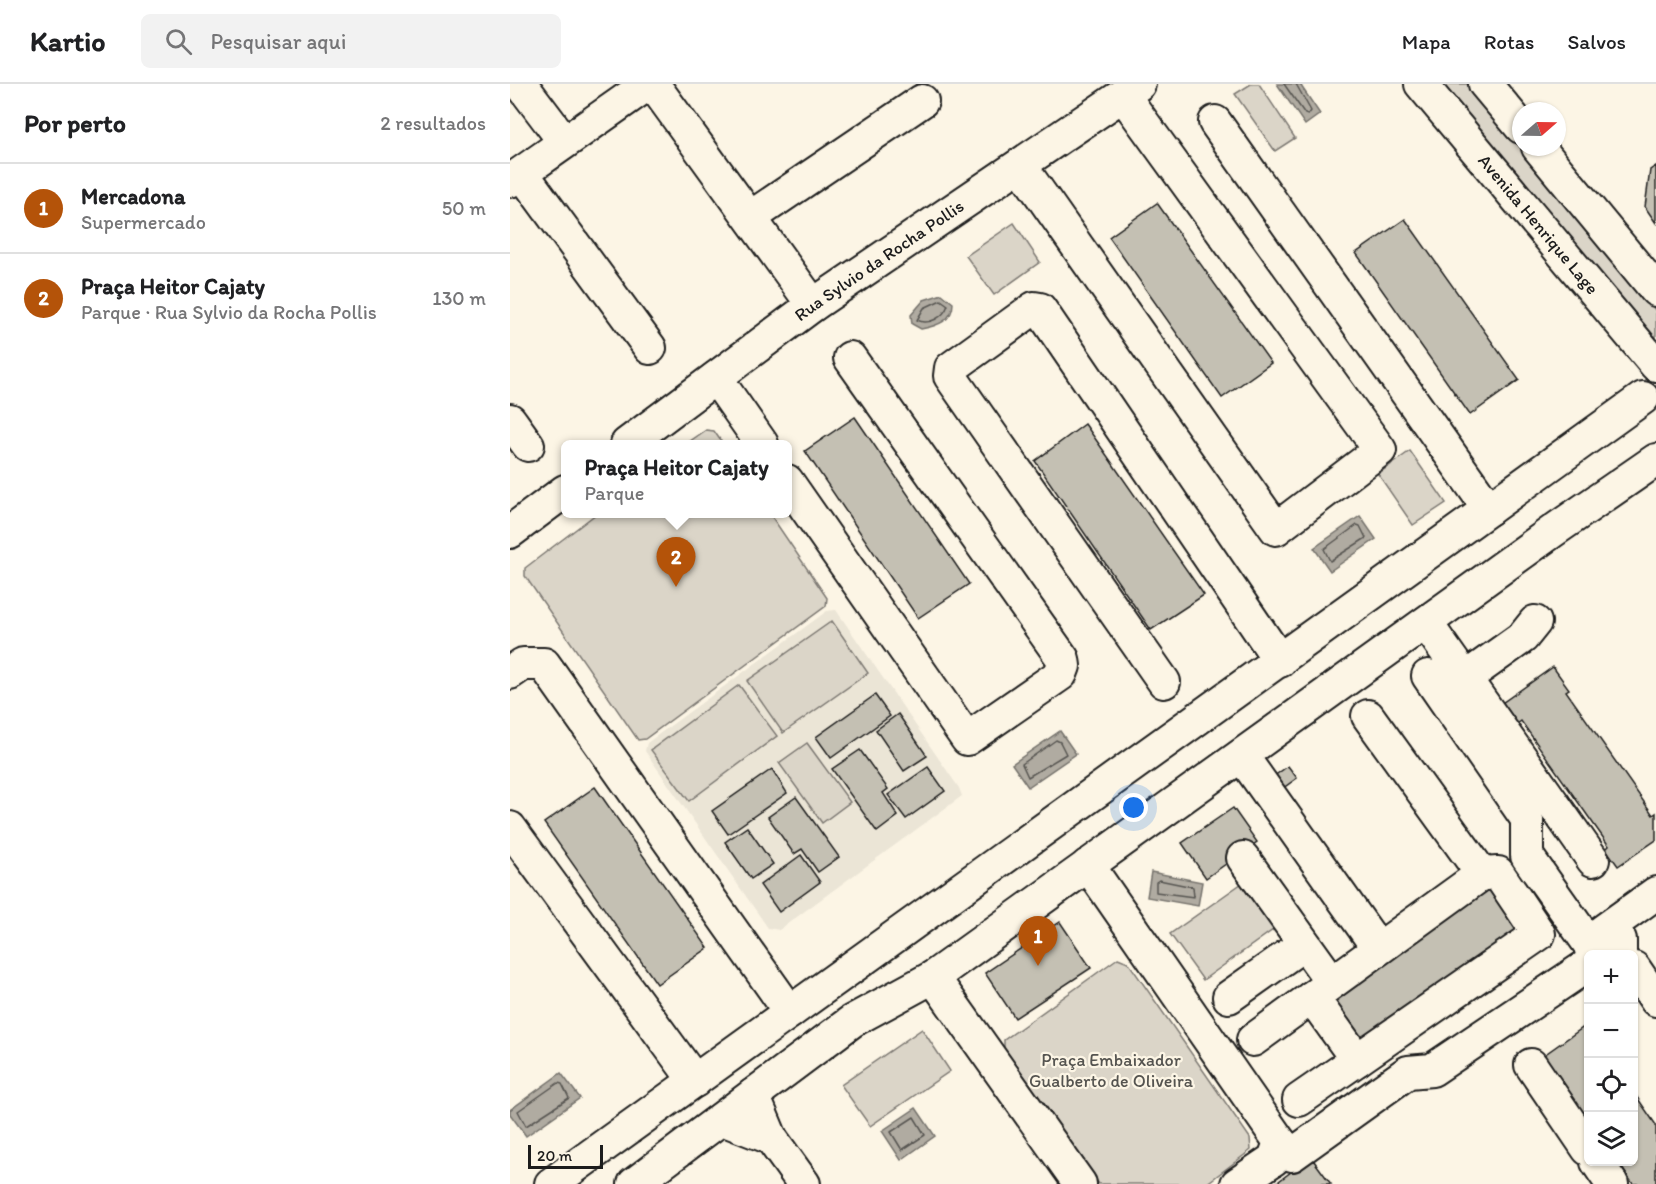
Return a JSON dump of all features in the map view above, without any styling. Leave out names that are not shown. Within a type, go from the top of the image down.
[{"type":"street","points":[[521,84],[564,141]]},
{"type":"street","points":[[648,84],[516,177],[650,348]]},
{"type":"street","points":[[653,84],[813,305]]},
{"type":"street","name":"Avenida Henrique Lage","points":[[1421,84],[1656,365]]},
{"type":"street","points":[[1485,84],[1512,116]]},
{"type":"street","points":[[1020,165],[1276,529],[1380,450],[1131,89]]},
{"type":"street","name":"Rua Sylvio da Rocha Pollis","points":[[632,440],[813,305],[1131,89]]},
{"type":"street","points":[[751,217],[922,101]]},
{"type":"street","points":[[1215,122],[1489,509]]},
{"type":"street","points":[[1545,156],[1656,290]]},
{"type":"street","points":[[1164,682],[950,376],[951,368],[1034,308],[1040,309],[1280,661]]},
{"type":"street","points":[[792,488],[967,739],[1061,674],[1064,666],[1063,659],[850,358]]},
{"type":"street","points":[[716,378],[759,440]]},
{"type":"street","points":[[551,1184],[1652,391]]},
{"type":"street","points":[[634,1184],[852,1022],[933,977],[1426,623],[1655,462]]},
{"type":"street","points":[[510,532],[561,493]]},
{"type":"street","points":[[1464,679],[1523,637],[1535,622]]},
{"type":"street","points":[[1426,623],[1593,860]]},
{"type":"street","points":[[510,673],[523,664],[544,664],[790,1012]]},
{"type":"street","points":[[1428,676],[1527,819],[1525,850],[1527,856],[1606,950]]},
{"type":"street","points":[[1368,716],[1482,874]]},
{"type":"street","points":[[1245,753],[1381,946]]},
{"type":"street","points":[[510,828],[695,1081]]},
{"type":"street","points":[[1243,858],[1304,944],[1322,990],[1357,1060]]},
{"type":"street","points":[[1088,865],[1280,1142],[1292,1155],[1408,1072],[1432,1070],[1584,970]]},
{"type":"street","points":[[1253,1040],[1482,874],[1498,873],[1539,934],[1299,1100]]},
{"type":"street","points":[[1611,950],[1656,892]]},
{"type":"street","points":[[1229,997],[1304,944]]},
{"type":"street","points":[[933,977],[1080,1184]]},
{"type":"street","points":[[1638,982],[1656,1000]]},
{"type":"street","points":[[1531,1065],[1584,1143]]},
{"type":"street","points":[[753,1095],[771,1138],[804,1184]]},
{"type":"street","points":[[722,1119],[771,1138]]},
{"type":"street","points":[[1237,1184],[1274,1159],[1280,1142]]},
{"type":"street","points":[[1600,1166],[1612,1184]]},
{"type":"shaded area","points":[[836,610],[959,788],[962,796],[779,930],[768,928],[645,751],[647,743],[827,611]]},
{"type":"green space","points":[[1251,84],[1259,84],[1295,138],[1275,151],[1235,94]]},
{"type":"green space","points":[[1440,84],[1467,84],[1512,138],[1512,156],[1527,156],[1656,311],[1656,345]]},
{"type":"green space","points":[[1014,223],[1040,262],[994,295],[966,256]]},
{"type":"green space","points":[[706,430],[714,431],[720,440],[692,440]]},
{"type":"green space","points":[[1410,451],[1446,503],[1413,525],[1378,474]]},
{"type":"green space","points":[[591,518],[773,518],[827,598],[826,606],[645,739],[638,740],[525,576],[525,568]]},
{"type":"green space","points":[[832,621],[868,673],[783,733],[747,681]]},
{"type":"green space","points":[[739,685],[777,736],[689,801],[651,750]]},
{"type":"green space","points":[[807,743],[850,802],[822,823],[779,763]]},
{"type":"green space","points":[[1245,881],[1277,927],[1203,980],[1170,934]]},
{"type":"green space","name":"Praça Embaixador Gualberto de Oliveira","points":[[1118,958],[1128,962],[1250,1138],[1251,1150],[1206,1184],[1099,1184],[1004,1050],[1004,1040]]},
{"type":"green space","points":[[922,1029],[950,1071],[870,1126],[841,1085]]},
{"type":"water","points":[[1277,84],[1303,84],[1301,86],[1320,114],[1305,125]]},
{"type":"water","points":[[942,294],[953,303],[950,314],[943,322],[921,329],[912,324],[911,315],[924,300]]},
{"type":"water","points":[[1360,516],[1376,539],[1330,571],[1314,548]]},
{"type":"water","points":[[1060,731],[1076,754],[1028,787],[1012,764]]},
{"type":"water","points":[[1151,872],[1202,882],[1198,906],[1147,897]]},
{"type":"water","points":[[561,1073],[580,1098],[526,1136],[510,1114],[510,1110]]},
{"type":"water","points":[[916,1108],[935,1136],[901,1160],[882,1131]]},
{"type":"building","points":[[1656,166],[1656,223],[1645,207],[1650,170]]},
{"type":"building","points":[[1157,203],[1271,363],[1222,398],[1109,237]]},
{"type":"building","points":[[1405,219],[1519,380],[1470,415],[1356,253]]},
{"type":"building","points":[[855,417],[969,584],[918,618],[805,451]]},
{"type":"building","points":[[1085,424],[1204,595],[1151,630],[1035,461]]},
{"type":"building","points":[[1553,667],[1569,689],[1566,691],[1653,815],[1656,813],[1656,840],[1618,866],[1606,849],[1609,846],[1521,721],[1517,724],[1502,703]]},
{"type":"building","points":[[875,695],[890,716],[831,758],[816,737]]},
{"type":"building","points":[[898,714],[927,756],[904,771],[876,730]]},
{"type":"building","points":[[860,750],[888,789],[883,793],[898,816],[877,832],[832,769]]},
{"type":"building","points":[[1288,766],[1297,778],[1268,799],[1259,787]]},
{"type":"building","points":[[928,767],[945,791],[906,819],[888,795]]},
{"type":"building","points":[[772,769],[787,793],[728,834],[712,811]]},
{"type":"building","points":[[595,787],[708,948],[657,984],[544,823]]},
{"type":"building","points":[[796,797],[839,857],[818,872],[802,849],[794,854],[768,817]]},
{"type":"building","points":[[1233,808],[1257,842],[1206,878],[1182,843]]},
{"type":"building","points":[[747,827],[773,864],[751,879],[725,842]]},
{"type":"building","points":[[801,855],[820,882],[779,912],[760,885]]},
{"type":"building","points":[[1490,881],[1526,934],[1363,1049],[1327,999]]},
{"type":"building","points":[[1060,922],[1091,968],[1015,1018],[985,973]]},
{"type":"building","points":[[1584,1027],[1584,1115],[1557,1076],[1537,1060]]},
{"type":"building","points":[[1638,1099],[1656,1125],[1656,1184],[1633,1184],[1620,1166],[1638,1166]]},
{"type":"building","points":[[1311,1157],[1331,1184],[1275,1184]]},
{"type":"place","name":"Praça Heitor Cajaty","points":[[676,587]]},
{"type":"place","name":"Mercadona","points":[[1038,966]]}]
